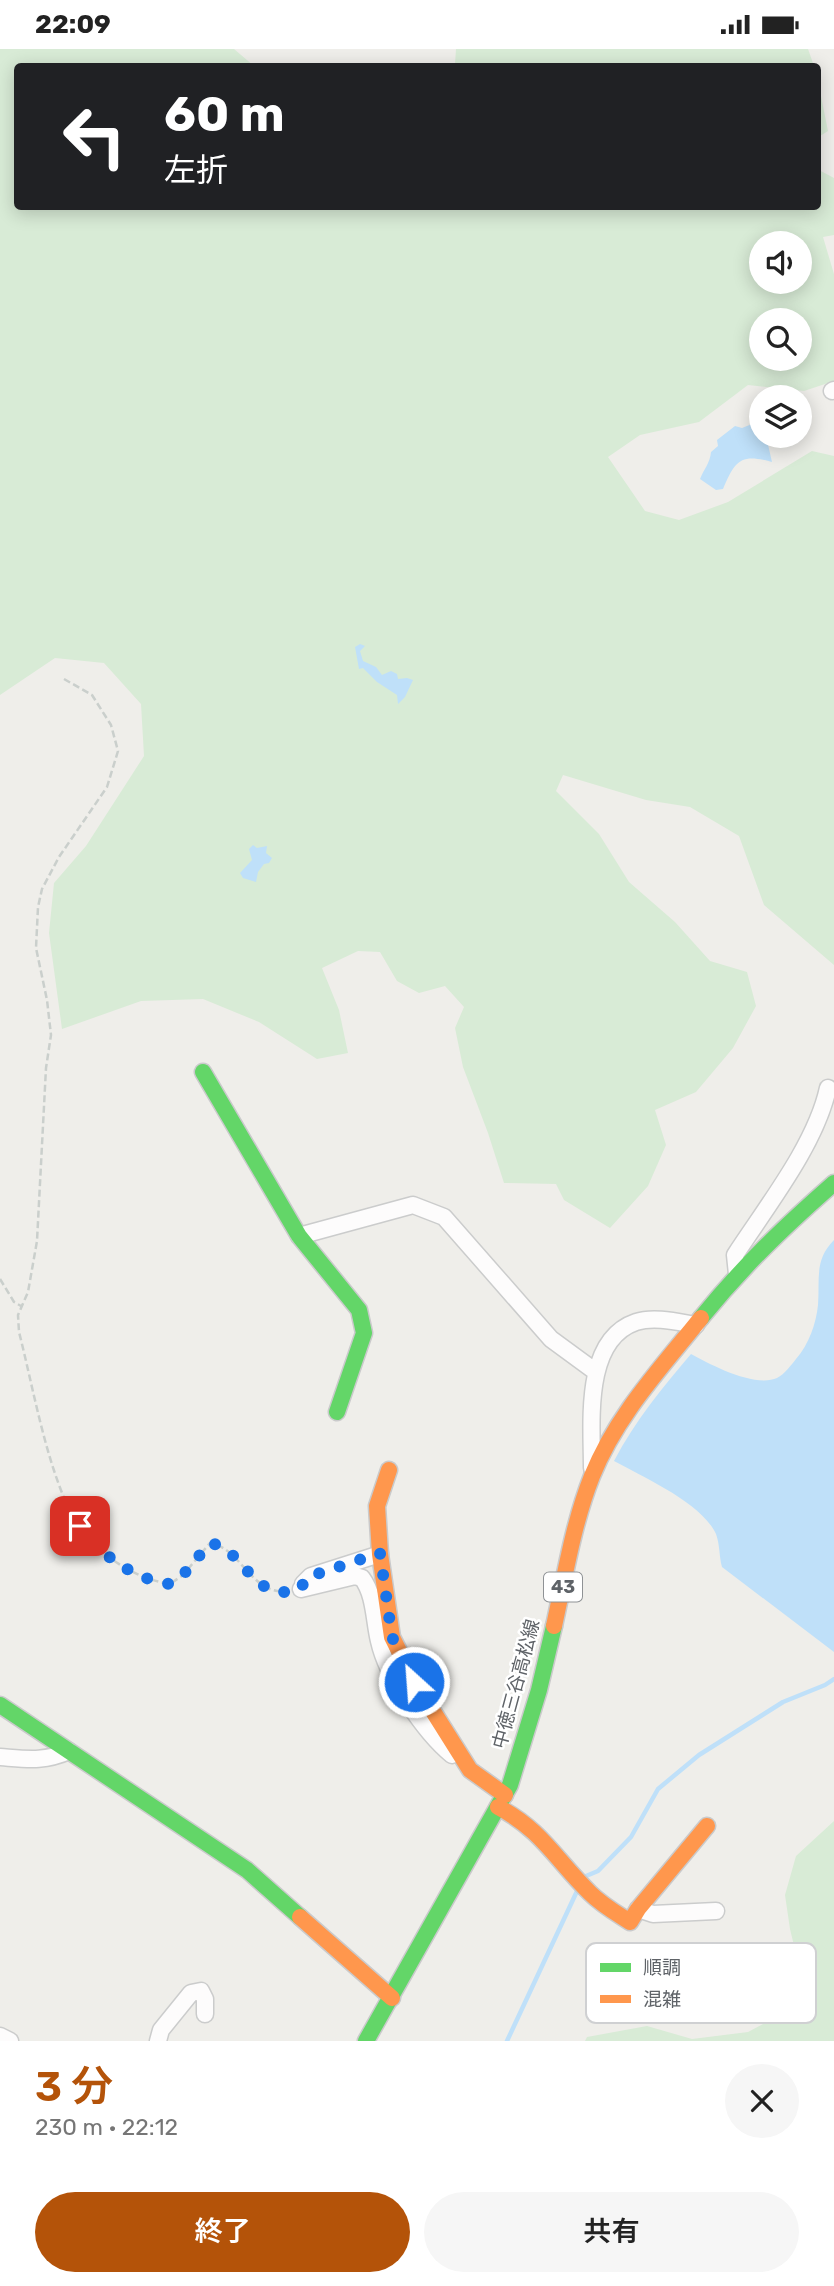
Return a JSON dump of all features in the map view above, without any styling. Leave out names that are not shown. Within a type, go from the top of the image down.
[{"type":"street","points":[[203,1072],[299,1236],[359,1311],[364,1333],[337,1412]]},
{"type":"street","points":[[737,1274],[735,1255],[803,1148],[823,1110],[828,1088]]},
{"type":"street","name":"中徳三谷高松線","points":[[366,2041],[510,1785],[539,1690],[581,1507],[593,1474],[632,1403],[737,1274],[773,1237],[834,1183]]},
{"type":"street","points":[[299,1236],[413,1205],[444,1217],[551,1339],[596,1372]]},
{"type":"street","points":[[593,1474],[592,1418],[596,1372],[601,1353],[618,1332],[637,1321],[664,1320],[696,1325]]},
{"type":"street","points":[[389,1470],[377,1506],[380,1553],[392,1637],[414,1682],[470,1770]]},
{"type":"street","points":[[301,1589],[305,1579],[311,1576],[380,1553]]},
{"type":"street","points":[[301,1589],[355,1576],[362,1579],[370,1594],[379,1645],[407,1704],[447,1751],[537,1831],[603,1905],[631,1922],[638,1909],[707,1826]]},
{"type":"street","points":[[0,1705],[247,1870],[392,1998]]},
{"type":"street","points":[[0,1757],[34,1760],[52,1758],[69,1751]]},
{"type":"street","points":[[638,1909],[653,1914],[716,1911]]},
{"type":"street","points":[[158,2041],[161,2031],[191,1993],[201,1991],[205,1999],[205,2014]]},
{"type":"street","points":[[0,2036],[10,2041]]},
{"type":"path","points":[[64,679],[92,695],[111,725],[118,751],[107,787],[59,857],[42,888],[38,907],[36,949],[51,1035],[46,1067],[37,1241],[29,1292],[18,1315],[19,1332],[54,1469],[69,1511],[90,1540],[116,1562],[152,1581],[170,1584],[183,1575],[210,1543],[220,1545],[259,1584],[279,1592],[301,1589]]},
{"type":"path","points":[[0,1279],[14,1302],[23,1307]]},
{"type":"green space","points":[[0,49],[234,49],[250,63],[14,63],[14,210],[821,210],[821,171],[834,178],[834,235],[823,237],[834,274],[834,381],[812,388],[812,385],[748,385],[699,422],[640,435],[608,457],[645,511],[679,520],[728,502],[812,451],[834,456],[834,965],[764,905],[739,836],[690,807],[646,800],[563,775],[556,791],[599,834],[629,882],[675,922],[710,961],[747,972],[756,1006],[733,1048],[696,1092],[655,1110],[666,1145],[648,1186],[610,1228],[564,1200],[556,1184],[504,1183],[463,1067],[455,1028],[464,1007],[445,986],[419,993],[397,981],[380,952],[358,951],[322,968],[339,1010],[348,1053],[317,1059],[259,1022],[203,999],[141,1001],[62,1029],[49,933],[54,883],[86,846],[144,756],[141,704],[104,663],[55,658],[0,695]]},
{"type":"green space","points":[[456,49],[808,49],[813,63],[455,63]]},
{"type":"green space","points":[[821,96],[828,131],[821,135]]},
{"type":"green space","points":[[834,1821],[834,2041],[585,2041],[587,2037],[647,2026],[692,2039],[748,2032],[765,2023],[816,2023],[816,1943],[793,1943],[785,1895],[796,1856]]},
{"type":"water","points":[[749,425],[749,448],[769,448],[772,462],[753,458],[740,462],[731,472],[723,489],[716,490],[700,479],[711,452],[718,446],[717,440],[735,426],[742,428]]},
{"type":"water","points":[[360,644],[365,646],[360,651],[363,661],[376,667],[382,675],[391,671],[397,674],[398,679],[413,680],[405,697],[398,704],[397,695],[377,682],[363,668],[359,669],[355,647]]},
{"type":"water","points":[[253,845],[257,848],[267,846],[266,853],[272,858],[258,872],[256,882],[243,878],[240,873],[252,860],[249,849]]},
{"type":"water","points":[[834,1240],[834,1652],[722,1567],[716,1534],[698,1512],[671,1492],[614,1461],[650,1405],[691,1354],[745,1378],[768,1380],[785,1372],[805,1347],[811,1333],[818,1305],[821,1263],[823,1255]]},
{"type":"waterway","points":[[586,1876],[598,1871],[631,1837],[658,1789],[699,1755],[783,1702],[834,1679]]},
{"type":"waterway","points":[[507,2041],[578,1889]]},
{"type":"traffic: fast","points":[[203,1072],[299,1236],[359,1310],[364,1333],[337,1412]]},
{"type":"traffic: fast","points":[[701,1318],[764,1247],[834,1183]]},
{"type":"traffic: fast","points":[[366,2041],[510,1785],[539,1690],[554,1626]]},
{"type":"traffic: fast","points":[[0,1705],[247,1870],[300,1917]]},
{"type":"traffic: slow","points":[[554,1626],[580,1513],[602,1454],[640,1393],[701,1318]]},
{"type":"traffic: slow","points":[[389,1470],[377,1506],[380,1554],[392,1637],[414,1681],[470,1770],[505,1795]]},
{"type":"traffic: slow","points":[[498,1807],[526,1826],[548,1846],[595,1897],[630,1922],[707,1826]]},
{"type":"traffic: slow","points":[[300,1917],[392,1998]]},
{"type":"route","points":[[80,1526],[90,1540],[116,1562],[152,1581],[170,1584],[183,1575],[210,1543],[220,1545],[259,1584],[279,1592],[301,1589],[305,1579],[311,1576],[380,1553],[392,1637],[414,1682]]}]
